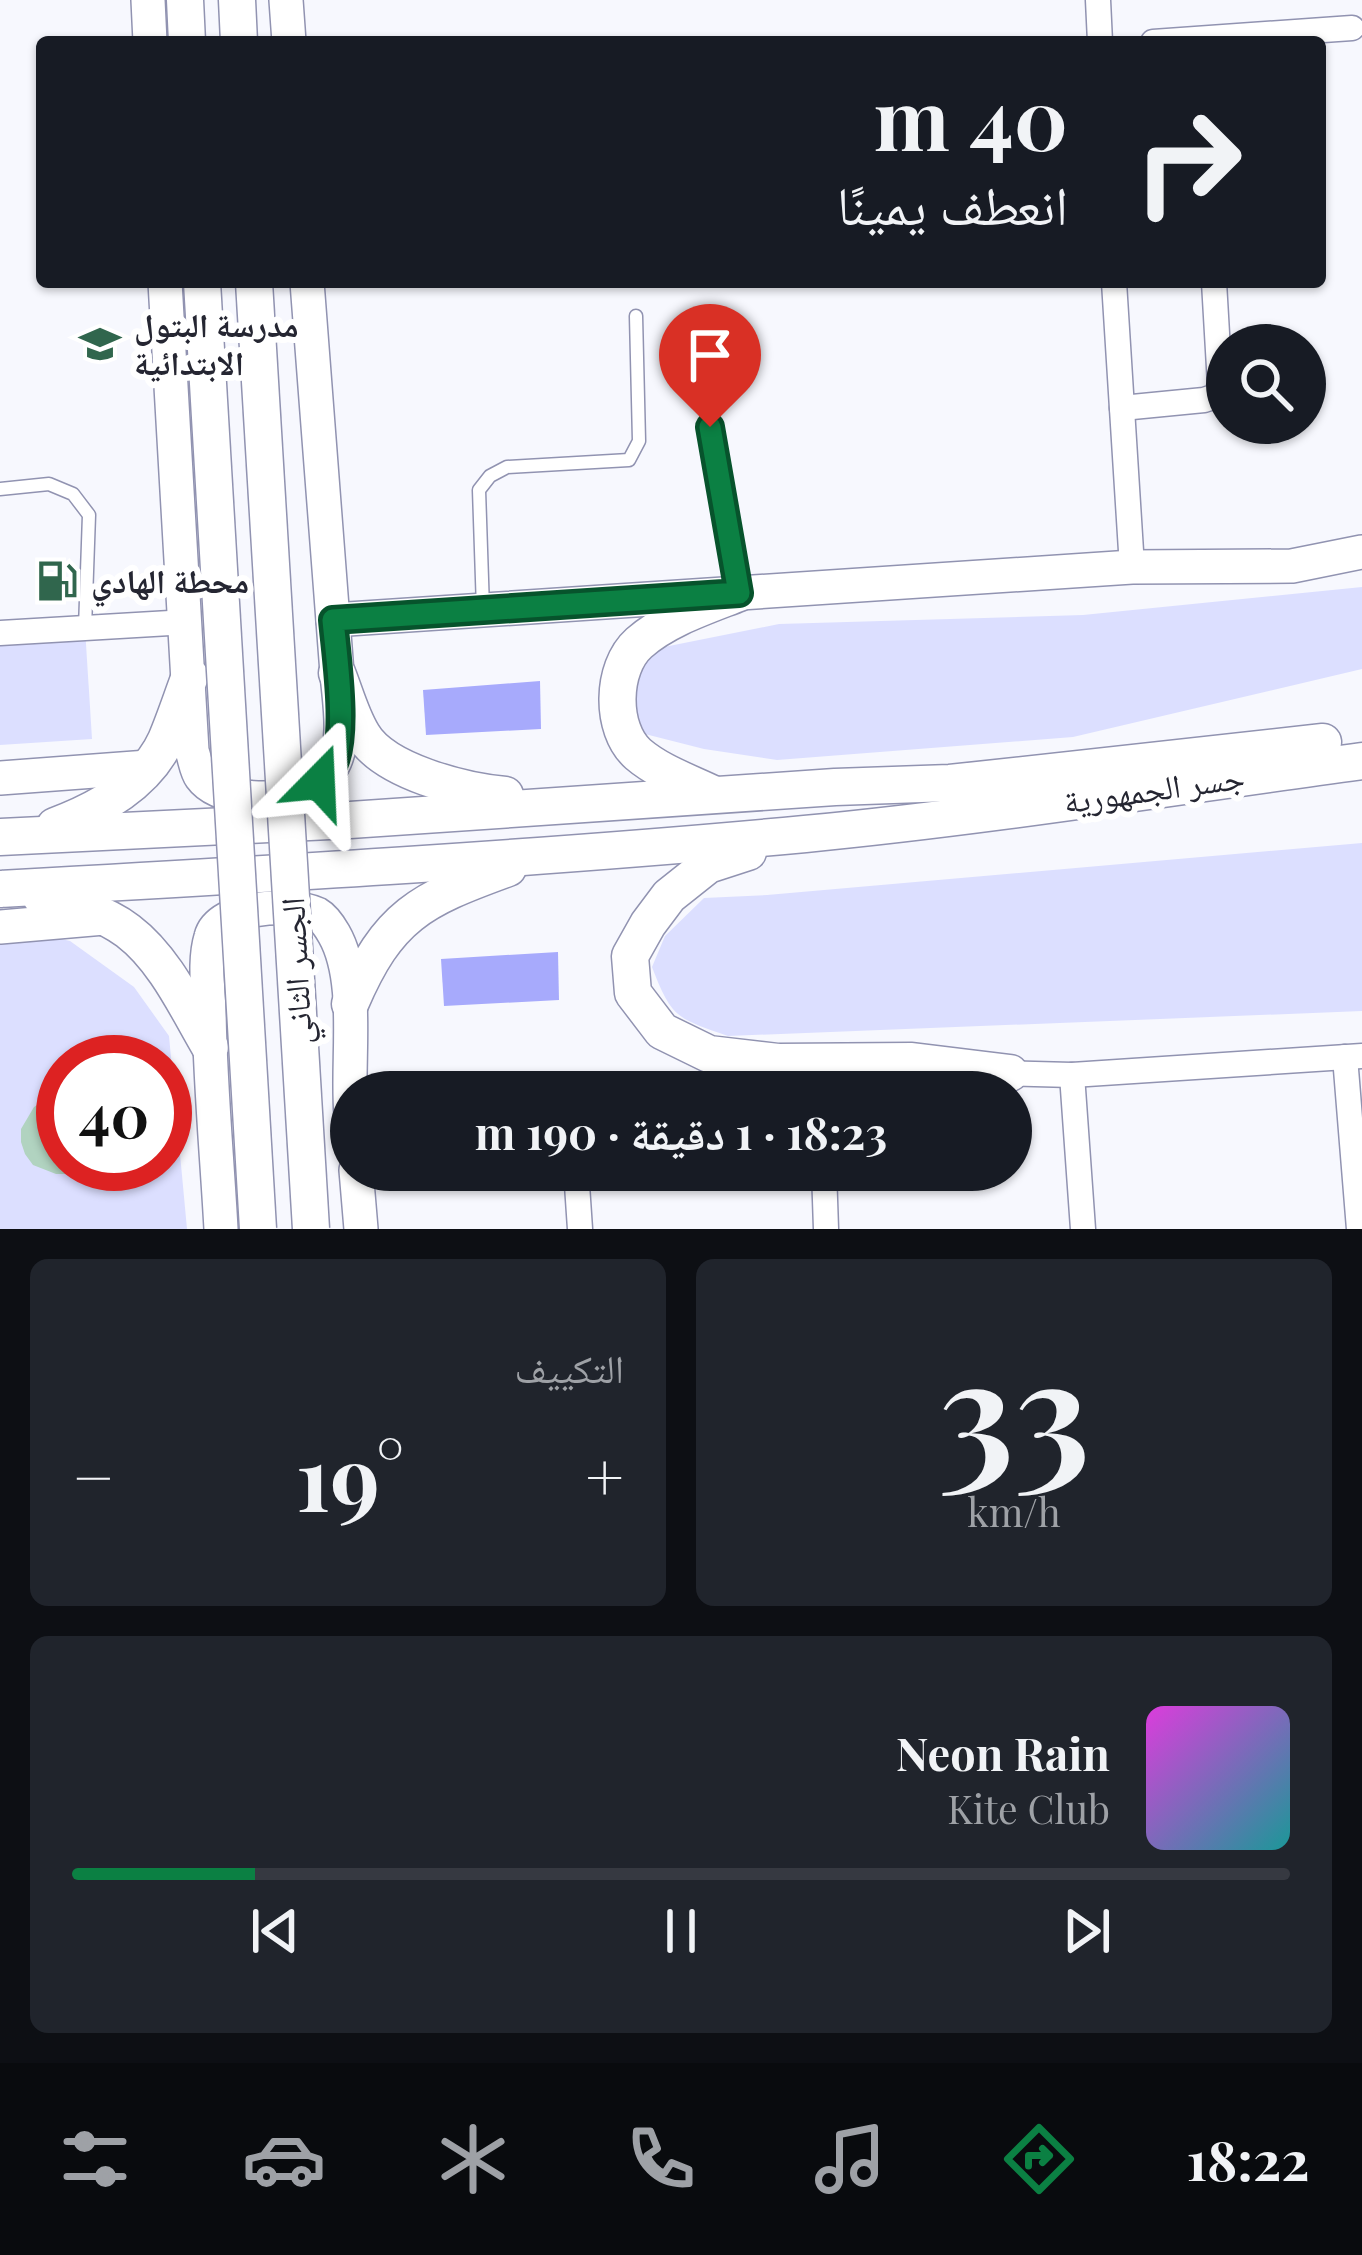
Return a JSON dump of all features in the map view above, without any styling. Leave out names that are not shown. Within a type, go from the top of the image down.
[{"type":"main road","points":[[184,0],[187,36]]},
{"type":"main road","points":[[237,0],[239,36]]},
{"type":"main road","name":"الجسر الثاني","points":[[202,288],[258,1229]]},
{"type":"main road","name":"الجسر الثاني","points":[[254,288],[311,1229]]},
{"type":"main road","points":[[716,796],[634,751],[616,692],[622,666],[635,646],[694,611],[739,593]]},
{"type":"main road","points":[[337,673],[364,738],[385,758],[482,793],[586,804]]},
{"type":"main road","points":[[15,836],[88,814],[131,785],[164,744],[190,676]]},
{"type":"main road","name":"جسر الجمهورية","points":[[949,800],[1362,737]]},
{"type":"main road","name":"جسر الجمهورية","points":[[949,800],[1362,760]]},
{"type":"main road","points":[[15,836],[716,796],[949,800]]},
{"type":"main road","points":[[949,800],[806,834],[709,865],[669,896],[648,924],[630,956],[633,993],[662,1031],[709,1054],[778,1062],[911,1061],[994,1071]]},
{"type":"main road","points":[[4,889],[806,834]]},
{"type":"main road","points":[[350,1004],[371,956],[398,923],[428,901],[554,854]]},
{"type":"main road","points":[[4,889],[83,908],[129,931],[161,965],[210,1047]]},
{"type":"street","points":[[148,0],[150,36]]},
{"type":"street","points":[[286,0],[289,36]]},
{"type":"street","points":[[1097,0],[1100,36]]},
{"type":"street","points":[[1258,36],[1352,28]]},
{"type":"street","points":[[165,288],[192,751],[200,776],[220,794],[248,797],[306,790],[332,769],[338,751],[340,718],[307,288]]},
{"type":"street","points":[[1114,288],[1132,567]]},
{"type":"street","points":[[1122,408],[1216,396],[1220,385],[1214,288]]},
{"type":"street","points":[[333,620],[1132,567],[1292,566],[1362,552]]},
{"type":"street","points":[[0,633],[187,622]]},
{"type":"street","points":[[0,778],[148,767]]},
{"type":"street","points":[[221,1229],[208,951],[212,930],[225,918],[300,909],[321,916],[341,949],[350,1004],[350,1071]]},
{"type":"street","points":[[0,926],[104,918]]},
{"type":"street","points":[[1032,1074],[1353,1057],[1360,1229]]},
{"type":"street","points":[[1072,1075],[1083,1229]]},
{"type":"street","points":[[358,1191],[361,1229]]},
{"type":"street","points":[[577,1191],[580,1229]]},
{"type":"street","points":[[825,1191],[826,1229]]},
{"type":"lane","points":[[483,610],[479,490],[490,476],[507,467],[629,460],[639,441],[636,316]]},
{"type":"lane","points":[[710,427],[739,593]]},
{"type":"lane","points":[[0,489],[49,484],[73,494],[89,515],[85,628]]},
{"type":"shaded area","points":[[1362,587],[1362,669],[1073,737],[777,760],[641,733],[626,675],[644,651],[779,624],[1083,615]]},
{"type":"shaded area","points":[[85,628],[92,739],[0,745],[0,635]]},
{"type":"shaded area","points":[[1362,843],[1362,1011],[728,1036],[678,1014],[652,967],[665,936],[704,898]]},
{"type":"shaded area","points":[[53,937],[70,941],[134,987],[168,1035],[36,1035],[36,1191],[183,1191],[187,1229],[0,1229],[0,939]]},
{"type":"water","points":[[540,681],[541,729],[426,735],[423,690]]},
{"type":"water","points":[[558,952],[559,1000],[444,1006],[441,959]]},
{"type":"building","points":[[34,1107],[36,1166],[21,1142],[21,1129]]},
{"type":"place","name":"مدرسة البتول الابتدائية","points":[[100,344]]},
{"type":"place","name":"محطة الهادي","points":[[57,581]]},
{"type":"route","points":[[319,782],[332,769],[338,751],[333,620],[739,593],[710,427]]}]
